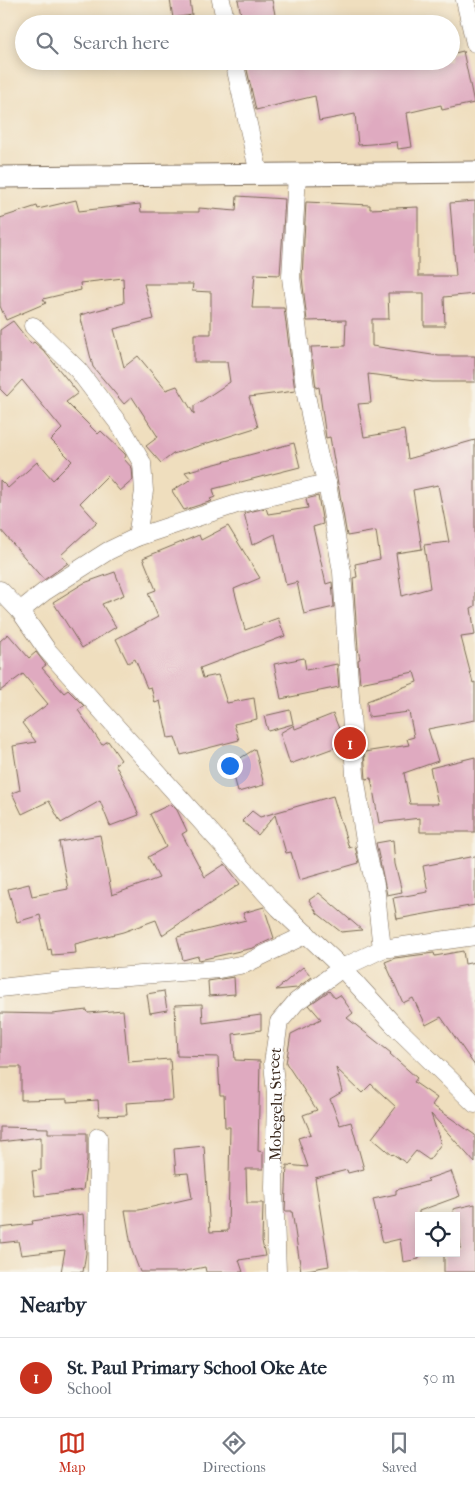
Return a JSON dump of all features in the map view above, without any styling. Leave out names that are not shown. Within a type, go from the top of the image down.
[{"type":"street","points":[[221,0],[224,15]]},
{"type":"street","points":[[465,0],[475,43]]},
{"type":"street","points":[[236,70],[259,174]]},
{"type":"street","points":[[0,177],[475,172]]},
{"type":"street","points":[[297,175],[291,277],[306,394],[319,457],[327,483],[342,572],[356,775],[366,848],[375,885],[382,949]]},
{"type":"street","points":[[33,326],[78,370],[122,428],[142,463],[144,491],[137,537]]},
{"type":"street","points":[[20,612],[44,592],[108,551],[137,537],[237,504],[327,483]]},
{"type":"street","points":[[0,590],[20,612],[47,650],[279,908],[308,934],[393,1024],[475,1104]]},
{"type":"street","points":[[0,988],[63,981],[219,969],[245,964],[308,934]]},
{"type":"street","name":"Mobegelu Street","points":[[277,1272],[274,1188],[276,1094],[273,1063],[279,1022],[296,1002],[342,968],[382,949],[475,936]]},
{"type":"street","points":[[98,1136],[98,1272]]},
{"type":"building","points":[[170,0],[190,0],[192,15],[172,15]]},
{"type":"building","points":[[238,0],[272,0],[275,15],[241,15]]},
{"type":"building","points":[[463,51],[474,103],[442,110],[441,105],[407,113],[412,147],[398,149],[397,142],[358,145],[355,114],[319,121],[315,96],[256,110],[247,70],[460,70],[460,52]]},
{"type":"building","points":[[237,196],[285,199],[280,275],[255,274],[252,308],[284,308],[295,391],[249,397],[258,427],[173,454],[161,463],[146,446],[158,437],[132,397],[124,404],[93,367],[80,315],[124,303],[123,278],[80,283],[81,290],[43,299],[46,303],[6,320],[0,306],[0,218],[37,206],[38,209],[76,200],[79,211],[140,204],[141,212],[199,212],[199,208],[236,211]],"holes":[[[144,284],[193,284],[192,291],[211,292],[211,334],[194,334],[194,362],[227,362],[230,382],[194,406],[194,414],[177,386],[166,390],[138,356],[124,367],[114,329],[154,319]]]},
{"type":"building","points":[[475,201],[475,294],[444,297],[445,326],[424,326],[424,293],[388,293],[389,319],[372,319],[372,346],[439,356],[475,356],[475,382],[432,382],[368,374],[371,403],[358,404],[364,437],[404,430],[408,459],[475,440],[475,606],[471,608],[475,635],[461,637],[473,683],[475,682],[475,720],[428,729],[438,761],[404,773],[410,804],[438,804],[430,768],[475,757],[475,832],[420,832],[420,818],[379,823],[371,778],[366,779],[364,752],[409,745],[407,739],[414,737],[409,712],[368,717],[367,701],[417,682],[414,672],[360,683],[358,660],[360,659],[353,578],[357,577],[355,564],[380,559],[376,531],[347,536],[330,437],[326,438],[319,387],[316,388],[311,347],[345,346],[346,320],[307,321],[302,277],[306,202],[370,205],[370,209],[418,207],[418,276],[456,276],[450,203]],"holes":[[[438,485],[449,542],[424,545],[430,588],[402,596],[396,553],[422,549],[413,490]]]},
{"type":"building","points":[[13,321],[31,344],[34,342],[44,351],[78,393],[66,402],[98,434],[101,431],[125,454],[124,459],[132,468],[133,480],[120,491],[107,476],[80,503],[97,522],[61,555],[68,563],[44,580],[0,529],[0,480],[8,488],[37,462],[53,480],[72,461],[51,440],[62,429],[22,380],[7,396],[0,389],[0,330]]},
{"type":"building","points":[[294,443],[300,467],[213,489],[215,497],[210,499],[212,501],[184,510],[172,491],[191,479],[185,472]]},
{"type":"building","points":[[318,496],[323,524],[313,527],[326,584],[332,582],[334,607],[304,614],[297,582],[286,585],[275,534],[252,545],[244,513],[266,508],[268,514],[308,508],[306,499]]},
{"type":"building","points":[[228,526],[260,578],[234,589],[245,630],[278,618],[285,636],[200,668],[203,678],[218,675],[227,703],[254,698],[257,719],[234,724],[239,740],[181,755],[175,737],[168,738],[160,701],[155,703],[151,687],[147,688],[135,659],[128,663],[116,639],[158,617],[148,593],[156,590],[143,558],[199,535],[201,540]]},
{"type":"building","points":[[115,572],[124,595],[102,604],[116,627],[82,648],[53,602],[84,583]]},
{"type":"building","points":[[8,634],[29,658],[36,652],[46,665],[42,668],[64,693],[68,690],[84,706],[78,710],[102,745],[108,741],[121,760],[115,764],[139,815],[110,826],[100,801],[61,823],[49,801],[22,814],[12,793],[20,790],[13,746],[36,742],[22,723],[48,704],[23,674],[0,691],[0,641]]},
{"type":"building","points":[[304,658],[306,670],[337,664],[339,687],[281,699],[274,664]]},
{"type":"building","points":[[290,710],[293,724],[268,731],[264,716]]},
{"type":"building","points":[[333,714],[342,736],[342,745],[290,764],[280,733],[294,725],[295,729]]},
{"type":"building","points":[[255,749],[264,785],[238,792],[231,764]]},
{"type":"building","points":[[333,796],[349,848],[355,846],[359,863],[299,880],[291,852],[286,853],[275,815],[258,835],[242,821],[252,811],[260,817]]},
{"type":"building","points":[[171,804],[177,810],[187,831],[182,834],[205,877],[225,864],[240,884],[162,935],[156,920],[123,932],[75,944],[76,953],[52,955],[51,949],[48,950],[40,915],[17,922],[8,889],[29,884],[32,896],[68,889],[59,842],[100,835],[112,895],[159,878],[148,857],[166,847],[150,814]]},
{"type":"building","points":[[393,840],[395,864],[402,892],[387,895],[376,843]]},
{"type":"building","points":[[475,856],[475,905],[397,919],[393,898],[428,892],[423,866]]},
{"type":"building","points":[[319,893],[362,930],[341,932],[317,913],[309,900]]},
{"type":"building","points":[[264,907],[274,938],[253,948],[199,960],[198,956],[183,960],[177,937],[246,920],[243,913]]},
{"type":"building","points":[[463,951],[465,964],[475,962],[475,1066],[441,1017],[426,1025],[413,998],[403,1003],[385,962],[395,958],[434,953],[435,956]]},
{"type":"building","points":[[303,967],[312,977],[297,988],[276,990]]},
{"type":"building","points":[[234,977],[235,994],[209,996],[208,981]]},
{"type":"building","points":[[164,991],[167,1010],[150,1013],[147,994]]},
{"type":"building","points":[[329,991],[335,998],[340,995],[353,1013],[347,1018],[391,1053],[417,1078],[414,1082],[437,1098],[432,1105],[475,1135],[475,1163],[431,1114],[441,1144],[429,1160],[416,1151],[406,1163],[392,1155],[372,1138],[396,1107],[371,1084],[362,1093],[336,1068],[342,1092],[330,1099],[340,1125],[351,1122],[364,1169],[348,1173],[347,1170],[315,1178],[329,1266],[301,1271],[292,1211],[285,1211],[287,1165],[308,1167],[298,1138],[311,1134],[303,1115],[317,1110],[286,1063],[291,1034],[321,1019],[309,1005]]},
{"type":"building","points":[[202,1004],[203,1023],[261,1015],[261,1030],[233,1034],[235,1060],[260,1061],[258,1151],[263,1152],[263,1169],[246,1169],[247,1203],[263,1203],[262,1241],[265,1256],[239,1260],[243,1272],[206,1272],[205,1267],[181,1272],[140,1272],[132,1251],[125,1210],[139,1210],[192,1198],[188,1173],[176,1174],[174,1149],[204,1146],[210,1232],[228,1231],[230,1127],[225,1127],[224,1095],[220,1095],[218,1057],[177,1056],[175,1005]]},
{"type":"building","points":[[87,1010],[88,1013],[123,1010],[128,1062],[170,1059],[173,1100],[126,1103],[127,1115],[99,1116],[98,1100],[67,1102],[67,1099],[21,1100],[21,1067],[0,1067],[0,1013],[52,1014]]},
{"type":"building","points":[[0,1127],[48,1128],[48,1133],[87,1133],[87,1160],[83,1190],[35,1196],[32,1171],[41,1170],[41,1137],[0,1142]]},
{"type":"building","points":[[451,1171],[460,1196],[415,1212],[415,1257],[419,1257],[419,1259],[403,1262],[400,1239],[383,1243],[373,1199],[396,1194],[396,1190],[429,1181],[427,1179]]},
{"type":"building","points":[[475,1204],[475,1272],[444,1272],[444,1257],[460,1257],[460,1212],[453,1212],[453,1209]]},
{"type":"building","points":[[83,1214],[86,1253],[83,1272],[61,1272],[65,1250],[21,1255],[18,1241],[0,1243],[0,1228],[33,1224],[32,1221]]},
{"type":"place","name":"St. Paul Primary School Oke Ate","points":[[350,743]]}]
